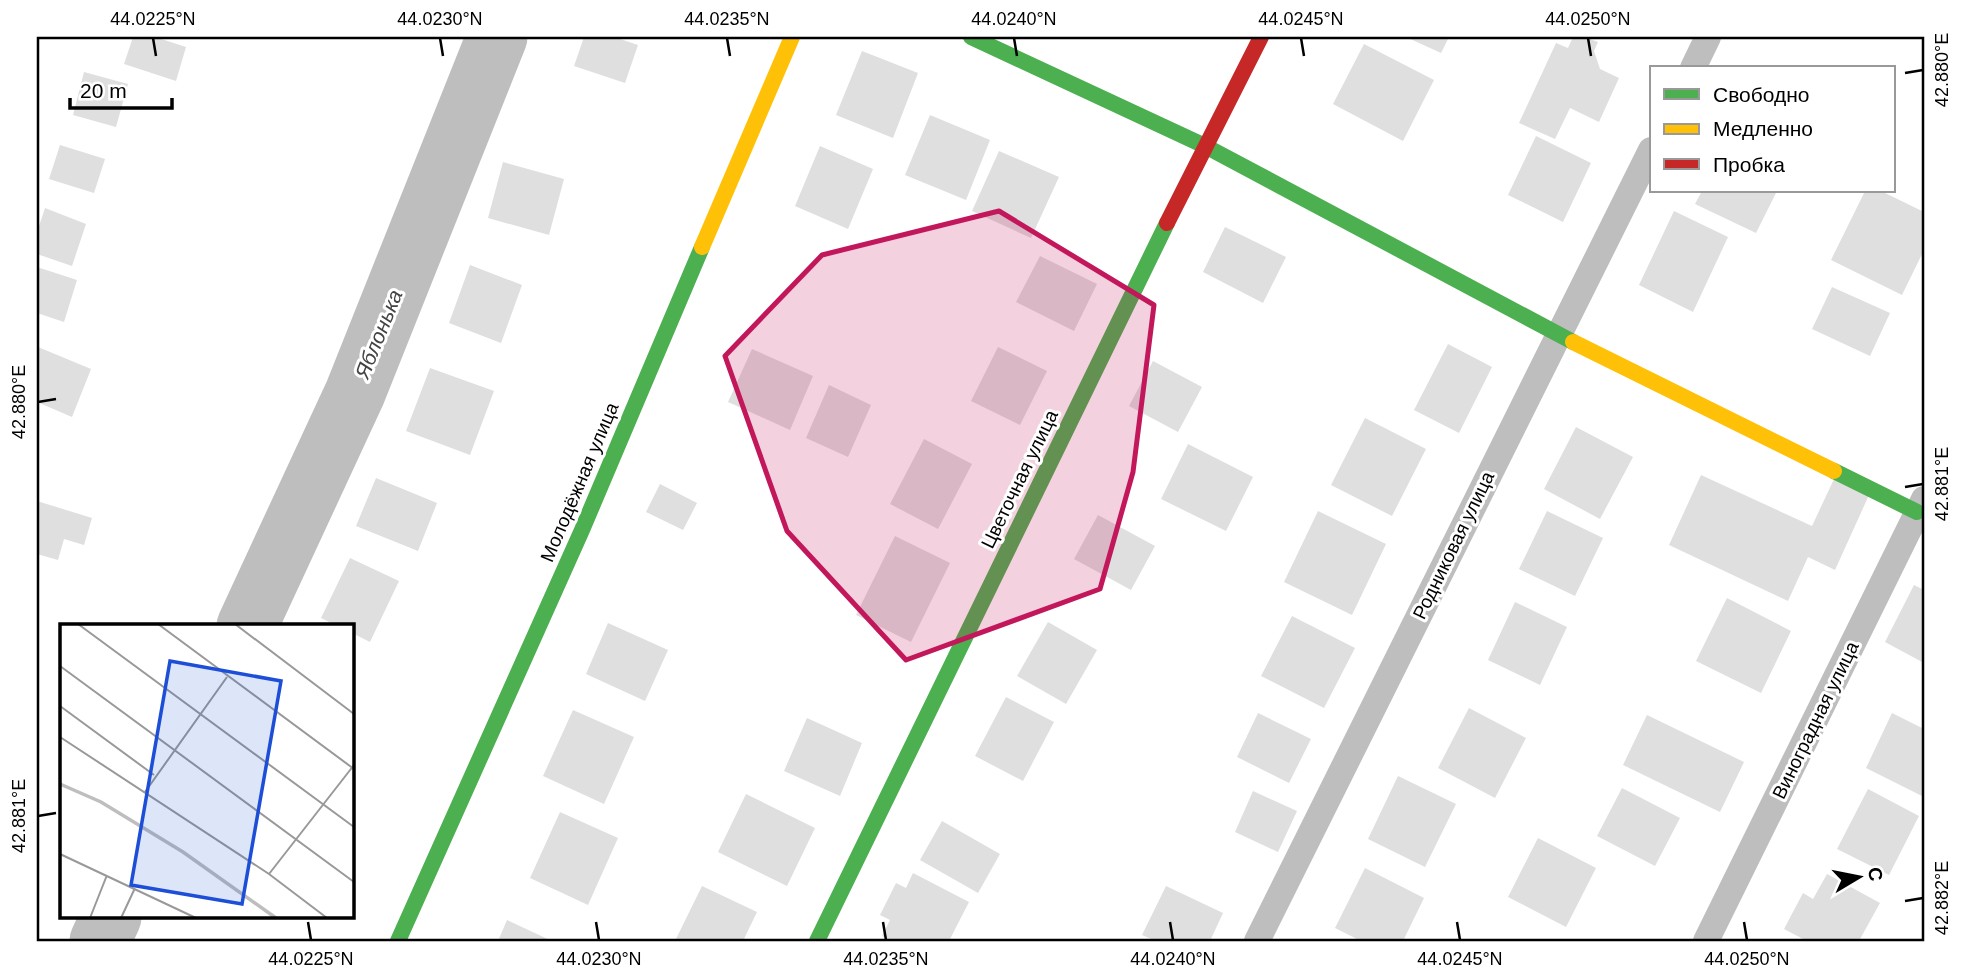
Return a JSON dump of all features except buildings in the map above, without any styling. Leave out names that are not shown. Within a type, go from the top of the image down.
[{"type":"street","name":"Молодёжная улица","points":[[398,941],[582,530],[792,37]]},
{"type":"street","points":[[971,37],[1205,146],[1558,334],[1921,505]]},
{"type":"street","name":"Цветочная улица","points":[[817,941],[1205,146],[1261,37]]},
{"type":"street","points":[[1693,66],[1708,37]]},
{"type":"street","name":"Родниковая улица","points":[[1257,941],[1650,152]]},
{"type":"street","name":"Виноградная улица","points":[[1706,941],[1921,505]]},
{"type":"highlighted area","points":[[999,211],[1154,305],[1133,472],[1100,589],[906,660],[787,531],[725,356],[822,255]]},
{"type":"waterway","name":"Яблонька","points":[[248,624],[355,393],[497,37]]},
{"type":"waterway","name":"Яблонька","points":[[100,941],[111,918]]},
{"type":"traffic: fast","points":[[971,37],[1205,146],[1573,342]]},
{"type":"traffic: fast","points":[[817,941],[1167,223]]},
{"type":"traffic: fast","points":[[398,941],[582,530],[702,247]]},
{"type":"traffic: fast","points":[[1834,471],[1917,512]]},
{"type":"traffic: slow","points":[[702,247],[792,37]]},
{"type":"traffic: slow","points":[[1573,342],[1834,471]]},
{"type":"traffic: jam","points":[[1167,223],[1261,37]]}]
